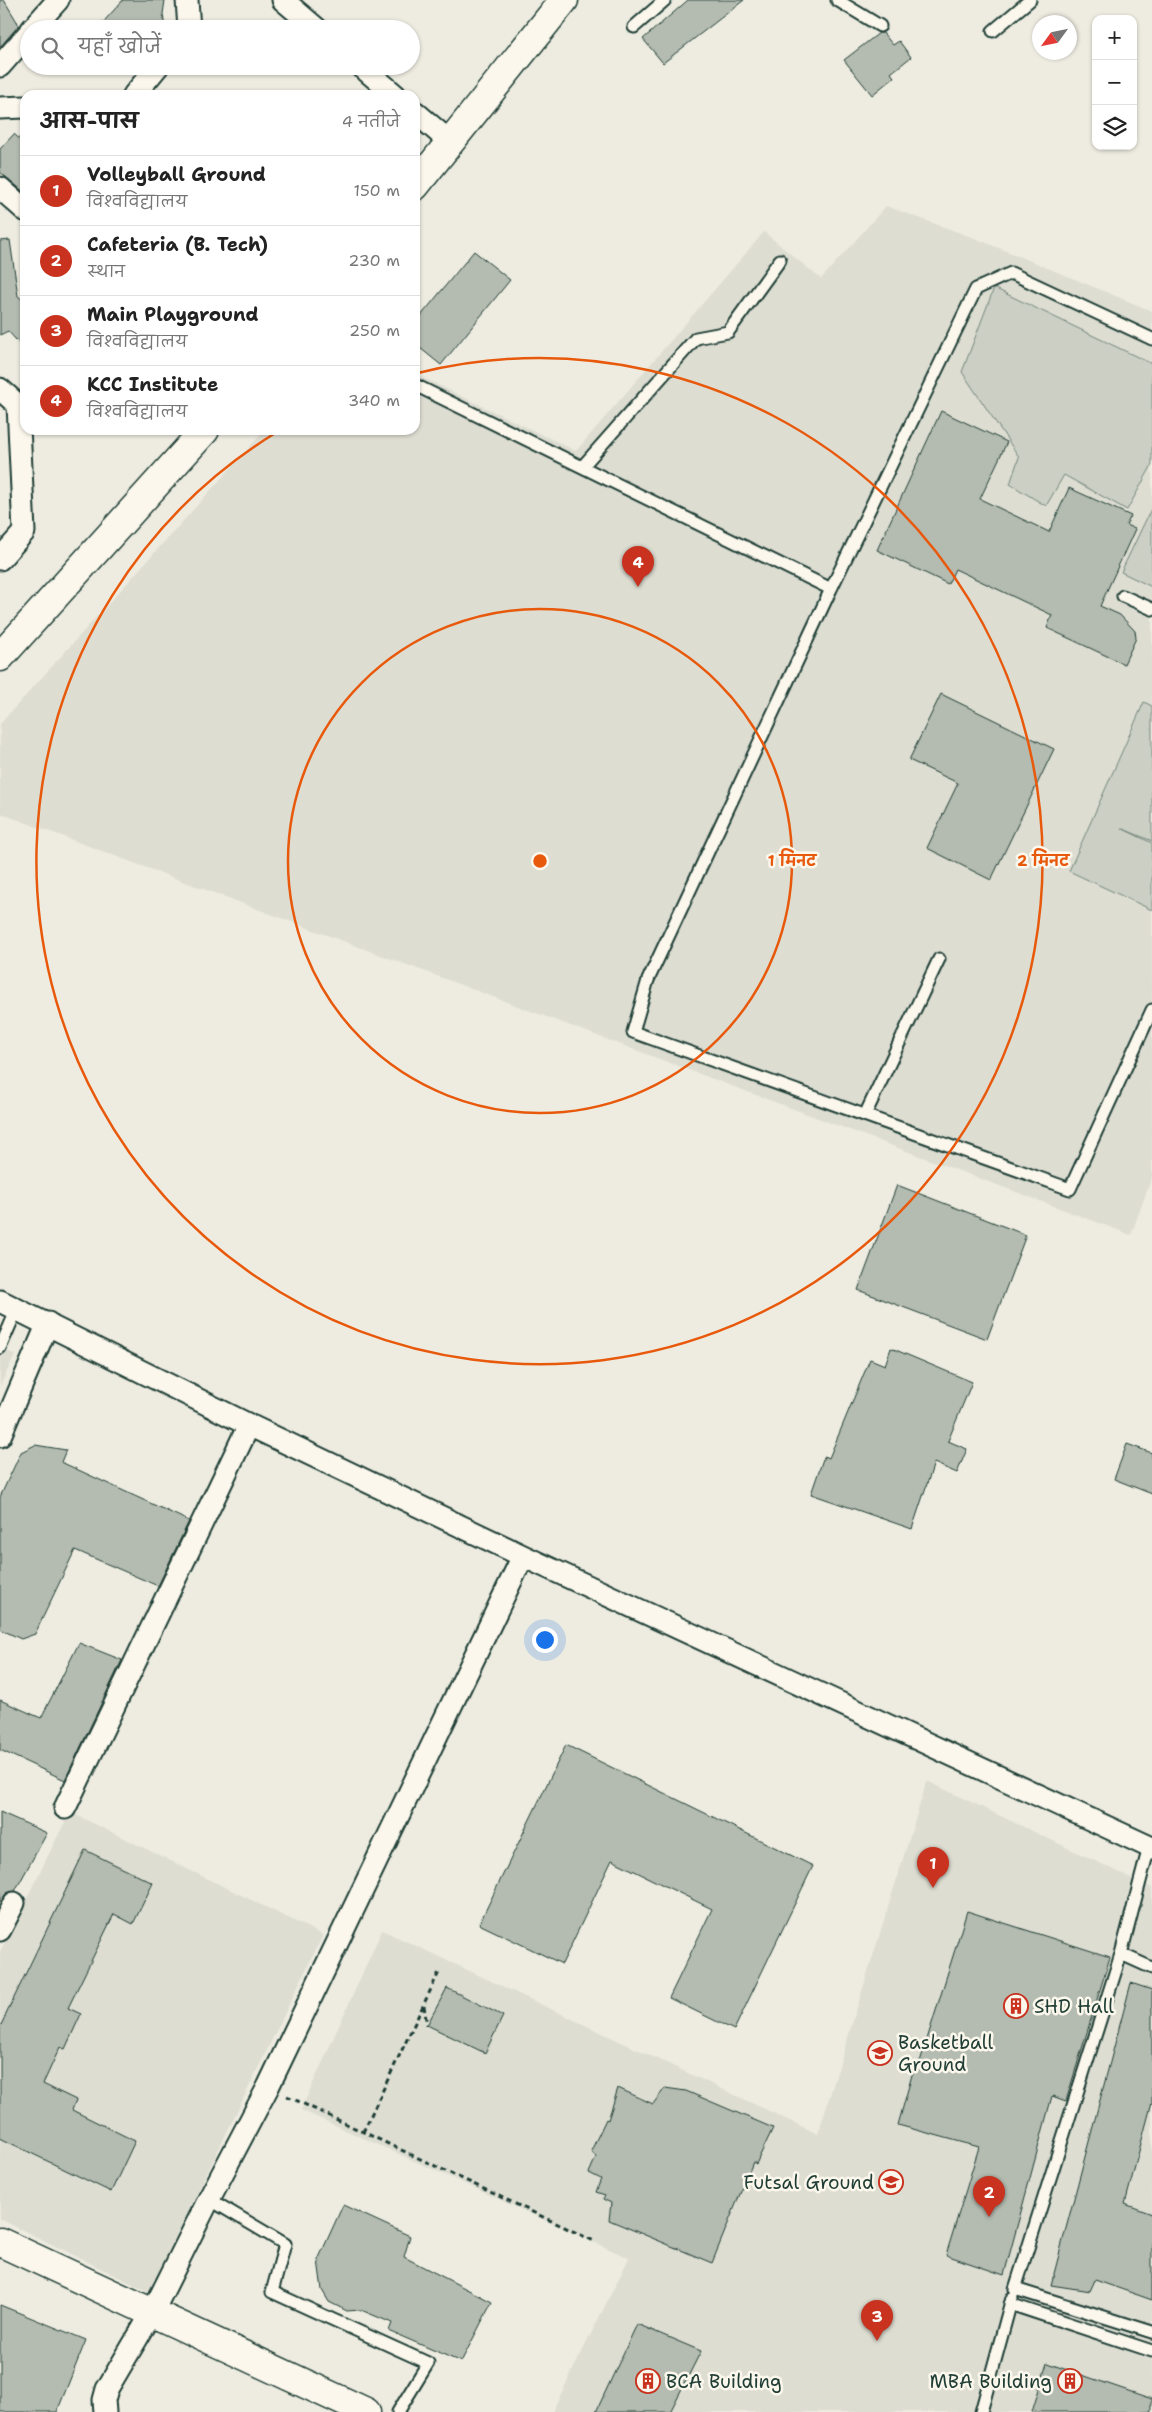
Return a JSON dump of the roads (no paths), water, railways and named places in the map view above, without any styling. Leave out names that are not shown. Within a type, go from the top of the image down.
[{"type":"street","points":[[40,20],[58,0]]},
{"type":"street","points":[[187,0],[188,20]]},
{"type":"street","points":[[283,0],[306,20]]},
{"type":"street","points":[[420,180],[564,0]]},
{"type":"street","points":[[0,66],[20,43]]},
{"type":"street","points":[[138,90],[151,75]]},
{"type":"street","points":[[372,75],[389,90]]},
{"type":"street","points":[[0,108],[20,107]]},
{"type":"street","points":[[420,116],[450,142]]},
{"type":"street","points":[[0,188],[20,206]]},
{"type":"street","points":[[0,389],[20,404]]},
{"type":"street","points":[[0,559],[24,532],[22,435]]},
{"type":"street","points":[[0,657],[200,435]]},
{"type":"street","points":[[9,1305],[249,1425],[523,1556],[1151,1848]]},
{"type":"street","points":[[0,1436],[48,1323]]},
{"type":"street","points":[[65,1808],[249,1425]]},
{"type":"street","points":[[105,2412],[104,2400],[107,2389],[152,2313],[208,2199],[268,2087],[523,1556]]},
{"type":"street","points":[[0,1930],[14,1903]]},
{"type":"street","points":[[0,2242],[366,2412]]},
{"type":"lane","points":[[634,27],[665,0]]},
{"type":"lane","points":[[837,0],[880,26]]},
{"type":"lane","points":[[993,31],[1030,0]]},
{"type":"lane","points":[[582,467],[696,338],[728,332],[780,260]]},
{"type":"lane","points":[[1152,339],[1010,273],[976,289],[831,590],[648,980],[633,1032],[1070,1189],[1152,1010]]},
{"type":"lane","points":[[420,387],[831,590]]},
{"type":"lane","points":[[1124,596],[1152,609]]},
{"type":"lane","points":[[865,1116],[939,959]]},
{"type":"lane","points":[[0,1348],[9,1305]]},
{"type":"lane","points":[[980,2412],[1010,2304],[1121,1954],[1151,1848]]},
{"type":"lane","points":[[1121,1954],[1152,1968]]},
{"type":"lane","points":[[208,2199],[285,2244],[272,2292],[428,2363],[398,2412]]},
{"type":"lane","points":[[1015,2289],[1152,2332]]},
{"type":"lane","points":[[1010,2304],[1152,2351]]},
{"type":"place","name":"KCC Institute","points":[[638,587]]},
{"type":"place","name":"Volleyball Ground","points":[[933,1888]]},
{"type":"place","name":"SHD Hall","points":[[1016,2006]]},
{"type":"place","name":"Basketball Ground","points":[[880,2053]]},
{"type":"place","name":"Futsal Ground","points":[[891,2182]]},
{"type":"place","name":"Cafeteria (B. Tech)","points":[[989,2217]]},
{"type":"place","name":"Main Playground","points":[[877,2341]]},
{"type":"place","name":"BCA Building","points":[[648,2381]]},
{"type":"place","name":"MBA Building","points":[[1070,2381]]}]
